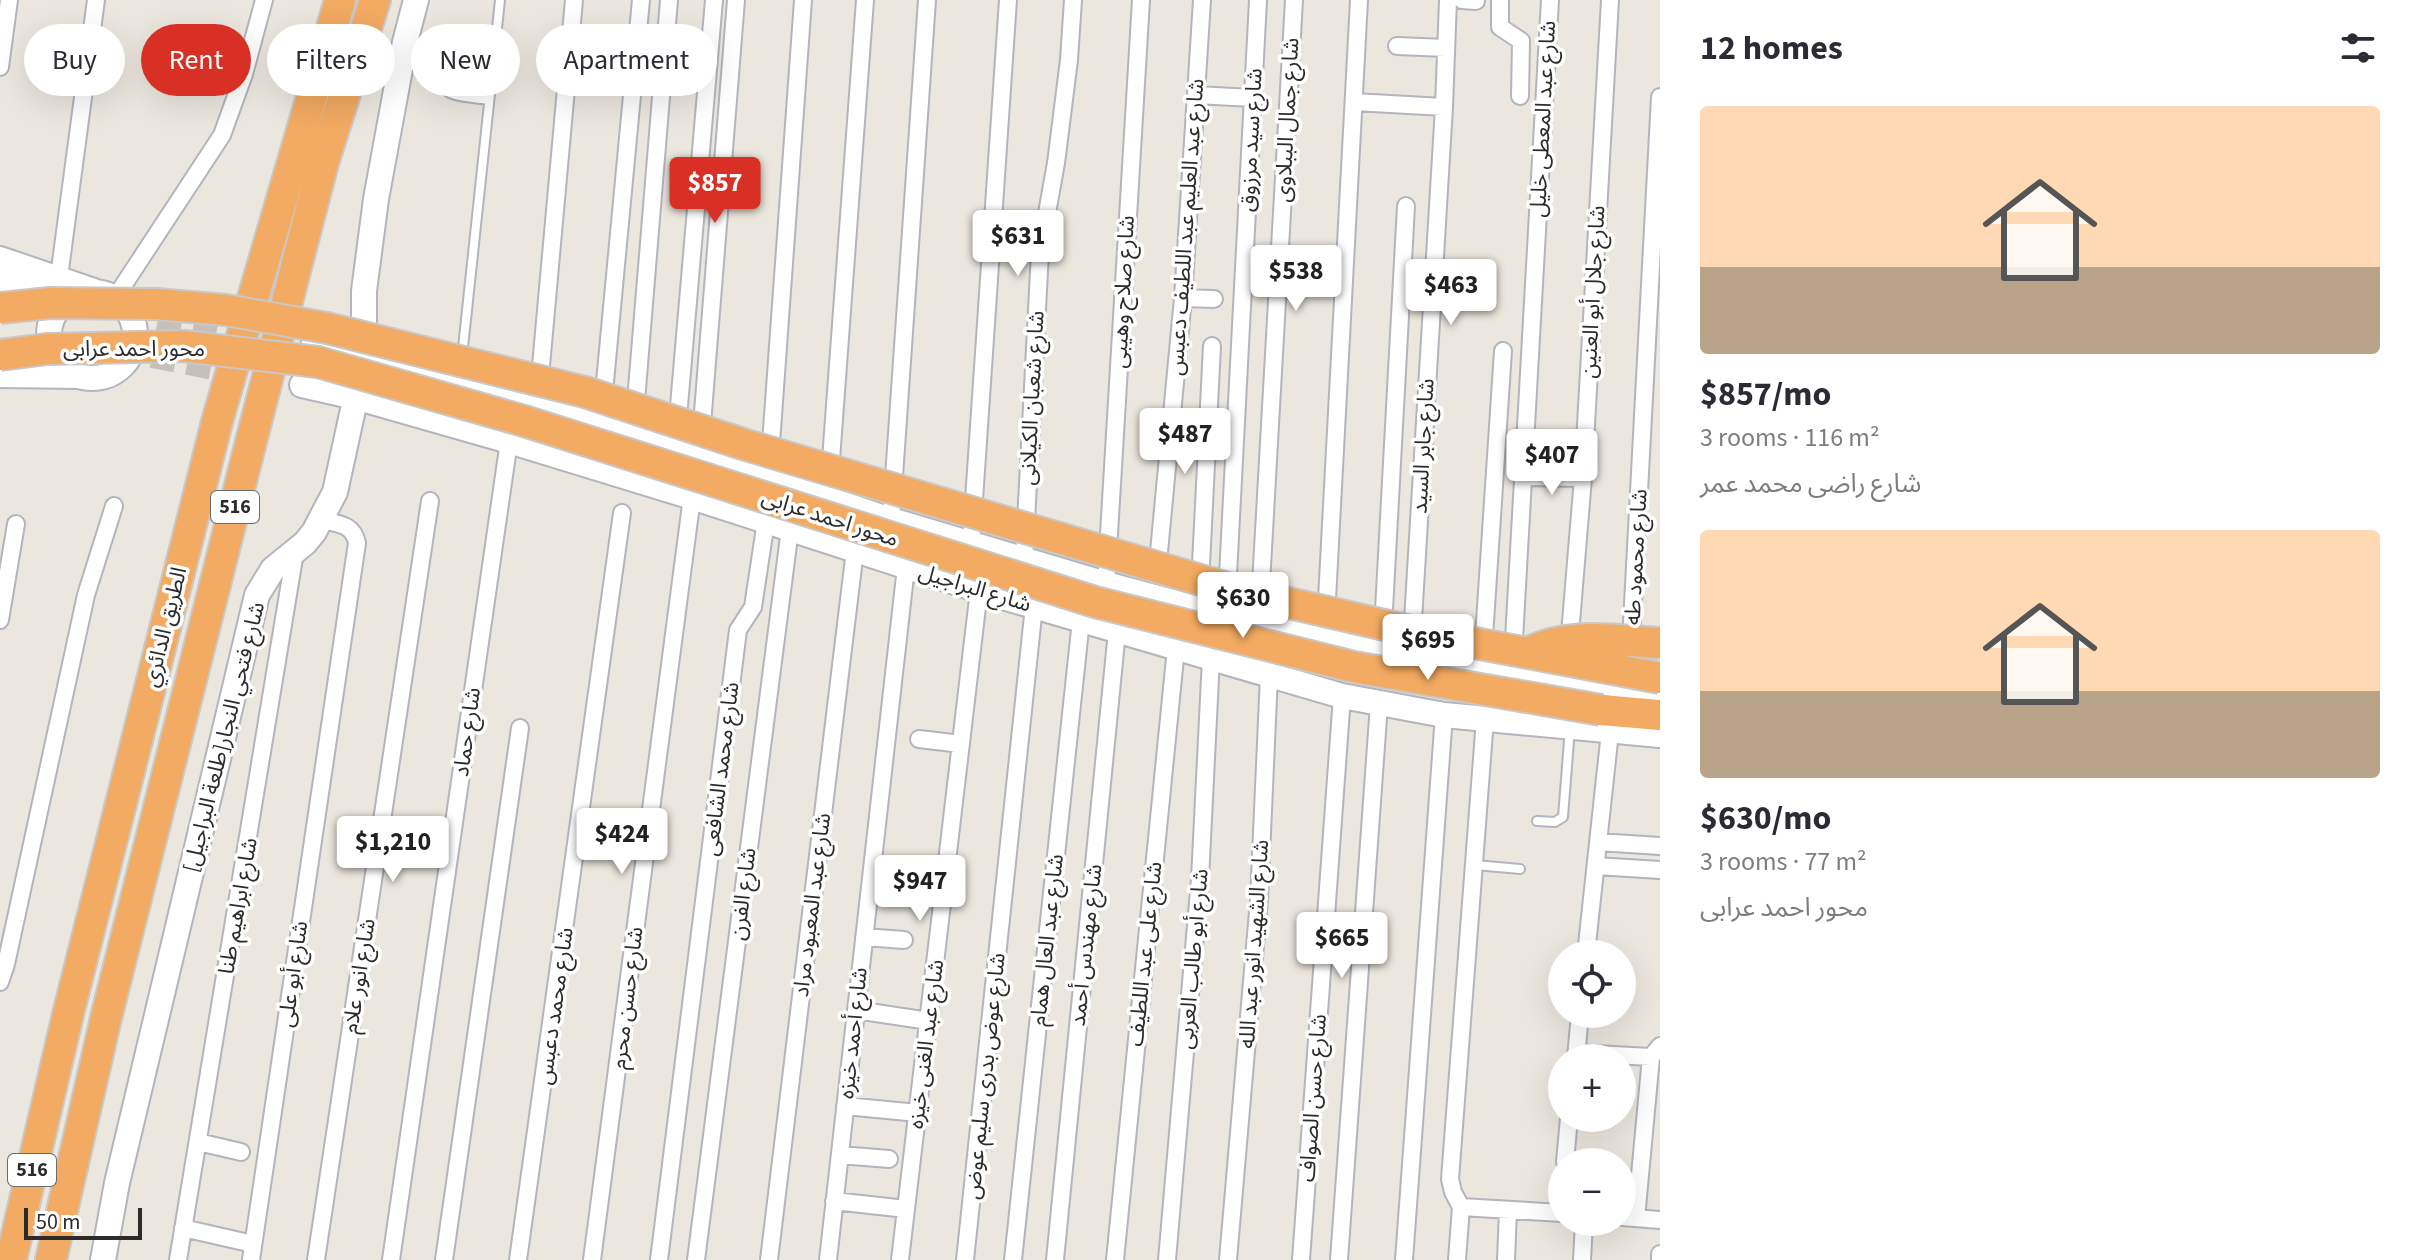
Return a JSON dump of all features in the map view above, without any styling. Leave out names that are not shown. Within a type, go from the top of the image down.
[{"type":"highway","name":"الطريق الدائري","points":[[11,1260],[69,1010],[218,418],[340,0]]},
{"type":"highway","name":"الطريق الدائري","points":[[51,1260],[106,1018],[323,163],[375,0]]},
{"type":"highway","name":"محور احمد عرابى","points":[[0,308],[50,303],[156,304],[226,310],[327,328],[585,392],[761,449],[1241,592],[1519,662],[1653,689]]},
{"type":"highway","name":"محور احمد عرابى","points":[[0,355],[47,349],[183,346],[318,362],[524,421],[933,552],[1181,625],[1354,667],[1601,710],[1653,689]]},
{"type":"highway","points":[[1519,662],[1551,643],[1578,640],[1660,643]]},
{"type":"street","points":[[0,67],[9,0]]},
{"type":"street","points":[[80,376],[62,366],[51,349],[49,328],[61,295],[96,0]]},
{"type":"street","points":[[114,302],[222,135],[247,63],[264,0]]},
{"type":"street","name":"شارع فتحي النجار[طلعة البراجيل]","points":[[103,1260],[117,1183],[254,605],[266,577],[295,552],[322,520],[335,492],[364,359],[364,291],[376,199],[405,42],[416,0]]},
{"type":"street","points":[[537,405],[574,0]]},
{"type":"street","points":[[601,424],[641,0]]},
{"type":"street","points":[[634,433],[669,0]]},
{"type":"street","points":[[675,446],[714,0]]},
{"type":"street","points":[[699,455],[736,0]]},
{"type":"street","points":[[768,478],[803,0]]},
{"type":"street","points":[[828,500],[865,0]]},
{"type":"street","points":[[891,520],[927,0]]},
{"type":"street","points":[[971,544],[1008,0]]},
{"type":"street","name":"شارع شعبان الكيلانى","points":[[1024,560],[1040,252],[1056,163],[1073,0]]},
{"type":"street","name":"شارع صلاح وهيبى","points":[[1106,584],[1141,0]]},
{"type":"street","name":"شارع عبد العليم عبد اللطيف دعبس","points":[[1155,597],[1183,298],[1202,0]]},
{"type":"street","name":"شارع سيد مرزوق","points":[[1216,659],[1226,616],[1258,0]]},
{"type":"street","name":"شارع جمال الببلاوى","points":[[1259,624],[1294,0]]},
{"type":"street","points":[[1325,639],[1359,0]]},
{"type":"street","name":"شارع جابر السيد","points":[[1405,708],[1411,652],[1448,0]]},
{"type":"street","points":[[1462,0],[1476,1]]},
{"type":"street","points":[[1500,0],[1500,27],[1521,41],[1520,96]]},
{"type":"street","name":"شارع عبد المعطى خليل","points":[[1519,662],[1522,477],[1550,0]]},
{"type":"street","name":"شارع جلال أبو العنين","points":[[1576,680],[1583,478],[1610,0]]},
{"type":"street","points":[[1397,46],[1446,48]]},
{"type":"street","points":[[1196,95],[1253,98]]},
{"type":"street","name":"شارع محمود طه","points":[[1653,689],[1660,97]]},
{"type":"street","points":[[1354,102],[1444,107]]},
{"type":"street","points":[[1382,650],[1406,206]]},
{"type":"street","points":[[0,259],[61,295]]},
{"type":"street","points":[[0,279],[61,295]]},
{"type":"street","points":[[0,301],[87,292],[158,319]]},
{"type":"street","points":[[1183,298],[1214,299]]},
{"type":"street","points":[[0,375],[98,378],[142,354],[136,333],[114,302]]},
{"type":"street","name":"شارع البراجيل","points":[[313,346],[460,383],[634,433],[891,520],[1226,616],[1382,650],[1482,665],[1519,662],[1576,680],[1653,689]]},
{"type":"street","points":[[1199,608],[1212,346]]},
{"type":"street","points":[[1482,665],[1503,351]]},
{"type":"street","name":"شارع البراجيل","points":[[302,385],[509,441],[979,590],[1342,696],[1444,715],[1660,735]]},
{"type":"street","name":"شارع حماد","points":[[391,1260],[509,441]]},
{"type":"street","points":[[1522,477],[1583,478]]},
{"type":"street","name":"شارع حسن محرم","points":[[592,1260],[692,497]]},
{"type":"street","name":"شارع انور علام","points":[[316,1260],[430,501]]},
{"type":"street","points":[[0,982],[86,595],[114,506]]},
{"type":"street","name":"شارع محمد دعبس","points":[[518,1260],[622,513]]},
{"type":"street","name":"شارع أبو على","points":[[252,1252],[357,543],[355,534],[348,527],[322,520]]},
{"type":"street","name":"شارع محمد الشافعى","points":[[659,1260],[738,630],[753,607],[766,521]]},
{"type":"street","points":[[0,620],[16,524]]},
{"type":"street","name":"شارع الفرن","points":[[696,1260],[790,529]]},
{"type":"street","name":"شارع عبد المعبود مراد","points":[[769,1260],[855,550]]},
{"type":"street","name":"شارع ابراهيم طنا","points":[[178,1260],[295,552]]},
{"type":"street","name":"شارع أحمد خيزه","points":[[832,1259],[834,1201],[906,567]]},
{"type":"street","name":"شارع عبد الغنى خيزه","points":[[900,1260],[979,590]]},
{"type":"street","name":"شارع عوض بدرى سليم عوض","points":[[965,1260],[1034,606]]},
{"type":"street","name":"شارع عبد العال همام","points":[[1013,1260],[1081,620]]},
{"type":"street","name":"شارع مهندس أحمد","points":[[1055,1260],[1117,631]]},
{"type":"street","name":"شارع على عبد اللطيف","points":[[1115,1260],[1176,648]]},
{"type":"street","name":"شارع أبو طالب العربى","points":[[1167,1260],[1216,659]]},
{"type":"street","name":"شارع الشهيد انور عبد الله","points":[[1228,1260],[1259,900],[1269,675]]},
{"type":"street","name":"شارع حسن الصواف","points":[[1301,1260],[1342,696]]},
{"type":"street","points":[[1339,1260],[1379,704]]},
{"type":"street","points":[[1404,1260],[1444,715]]},
{"type":"street","points":[[1457,1260],[1461,1207],[1450,1179],[1485,719]]},
{"type":"street","points":[[444,1260],[520,728]]},
{"type":"street","points":[[1588,940],[1610,732]]},
{"type":"street","points":[[919,739],[961,744]]},
{"type":"street","points":[[1598,842],[1660,846]]},
{"type":"street","points":[[1596,866],[1660,870]]},
{"type":"street","points":[[864,937],[904,940]]},
{"type":"street","points":[[856,1010],[929,1021]]},
{"type":"street","points":[[1636,1053],[1656,1052],[1652,1140],[1636,1194]]},
{"type":"street","points":[[845,1106],[918,1113]]},
{"type":"street","points":[[198,1142],[241,1152]]},
{"type":"street","points":[[840,1155],[889,1159]]},
{"type":"street","points":[[834,1201],[906,1209]]},
{"type":"street","points":[[1461,1207],[1548,1212]]},
{"type":"street","points":[[1506,1260],[1508,1210]]},
{"type":"street","points":[[1636,1218],[1660,1220]]},
{"type":"street","points":[[183,1228],[252,1252]]},
{"type":"street","points":[[1582,1260],[1583,1236]]},
{"type":"lane","points":[[460,383],[500,0]]},
{"type":"lane","points":[[467,96],[488,100]]},
{"type":"lane","points":[[1537,821],[1555,822],[1563,817],[1570,727]]},
{"type":"lane","points":[[1474,865],[1520,869]]},
{"type":"tunnel","points":[[158,319],[313,346]]},
{"type":"tunnel","points":[[152,356],[302,385]]}]
